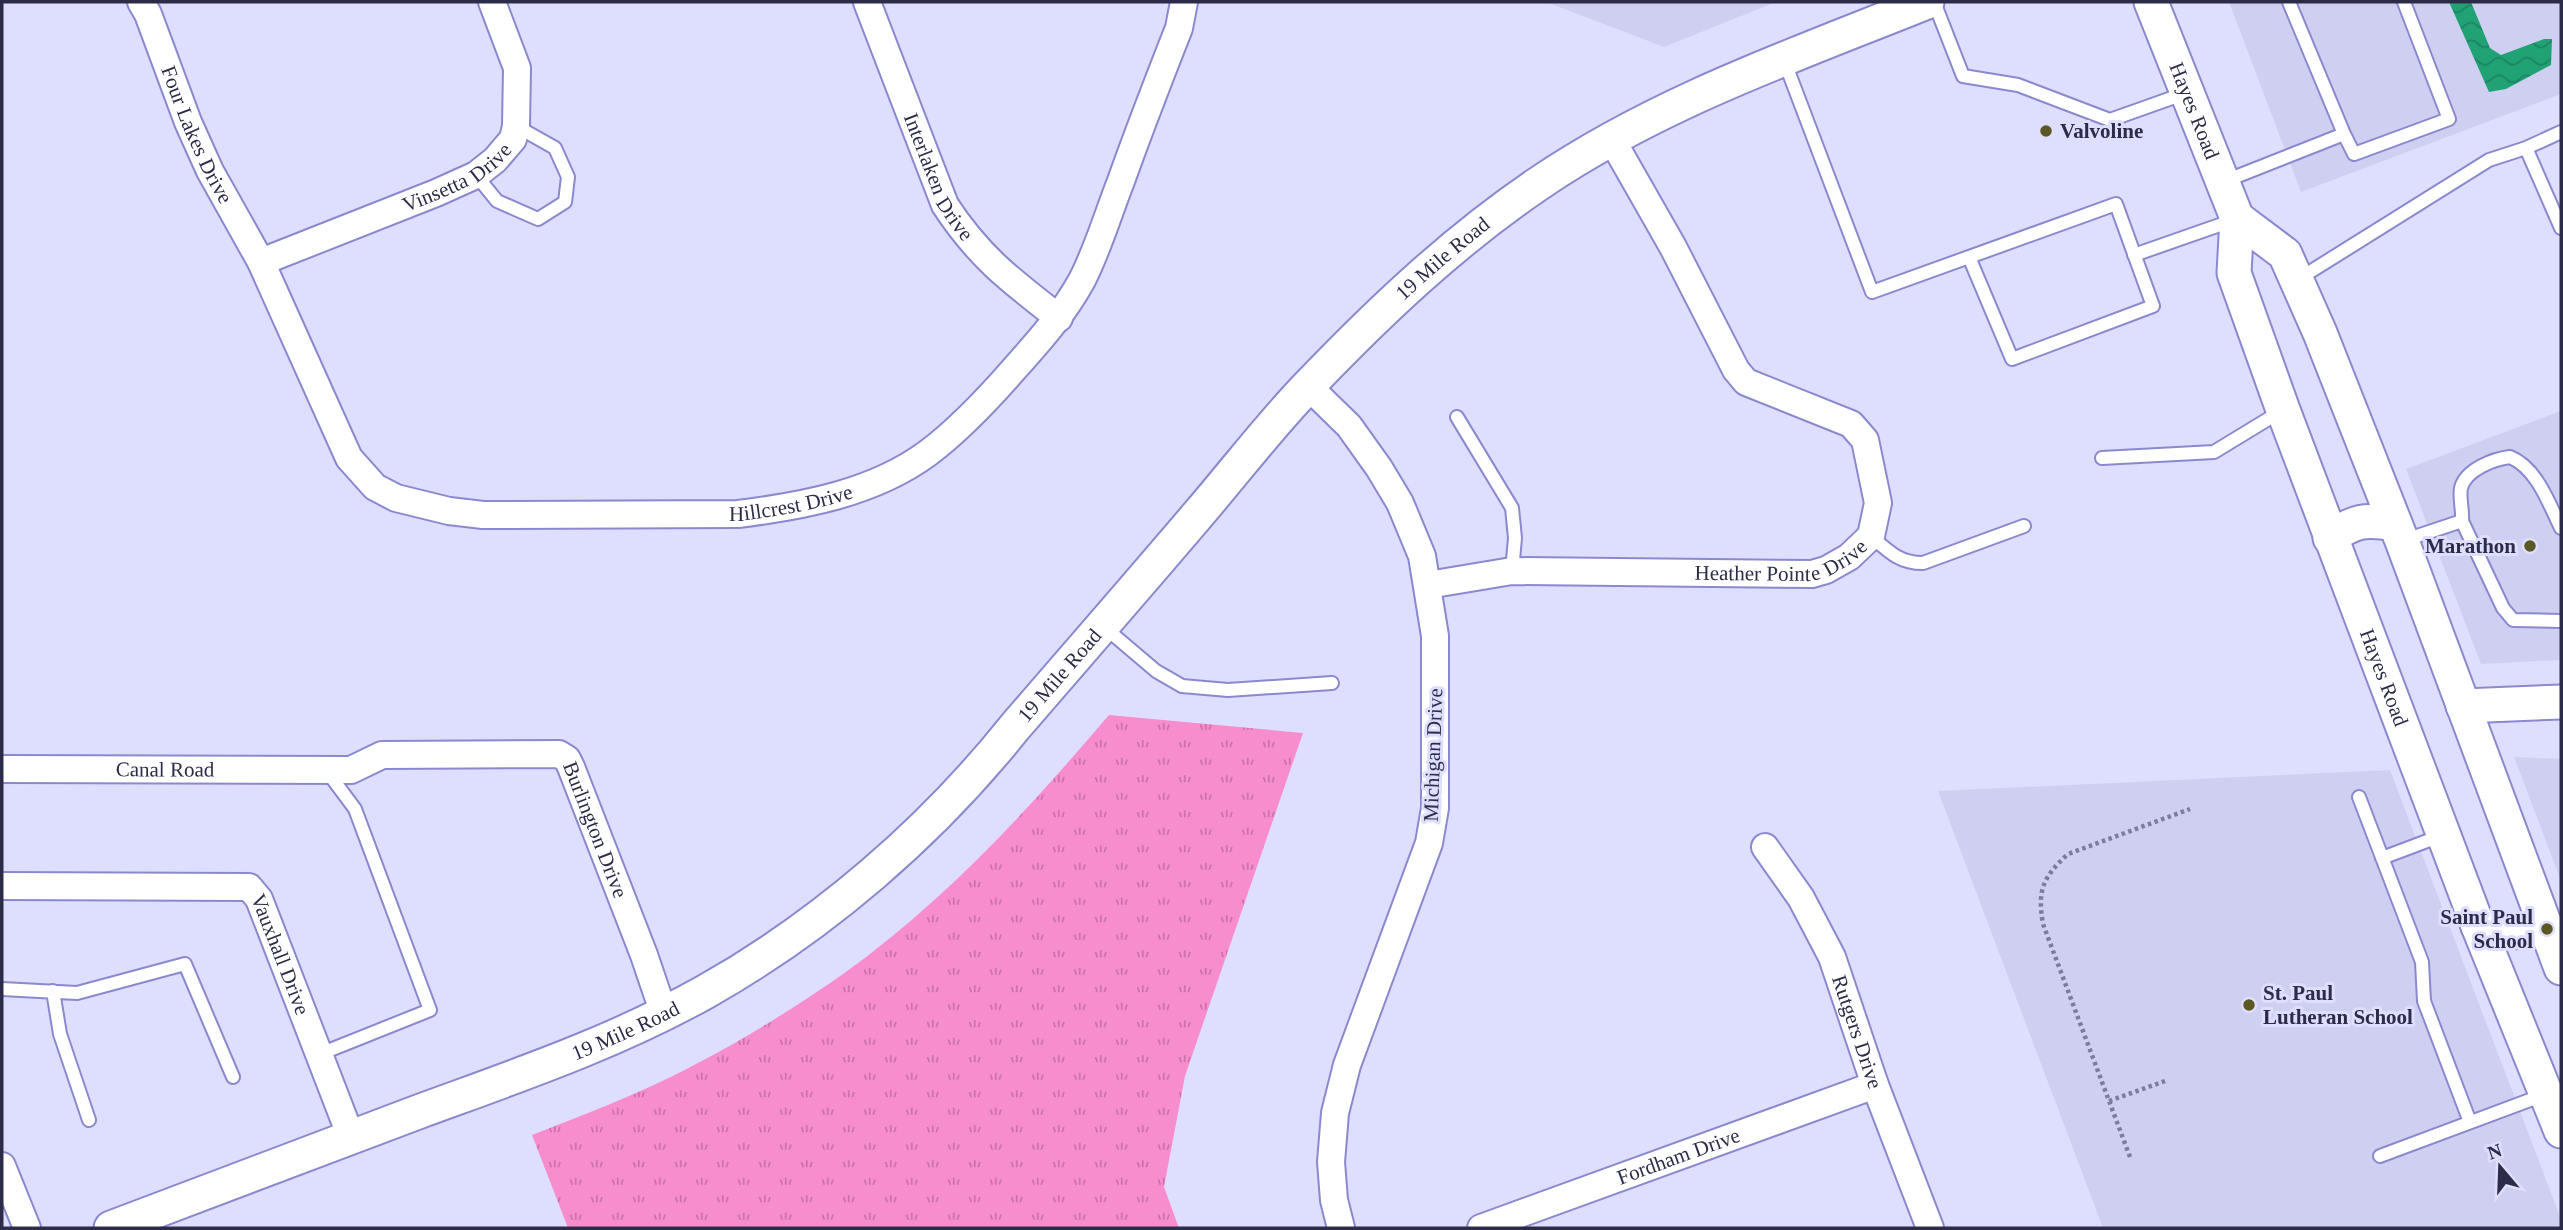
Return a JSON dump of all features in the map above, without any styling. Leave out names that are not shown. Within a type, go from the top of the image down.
[{"type":"street","name":"Four Lakes Drive","points":[[141,2],[204,159],[261,262]]},
{"type":"street","name":"Vinsetta Drive","points":[[261,262],[436,193],[476,175],[495,160],[513,139],[516,126],[517,68],[492,2]]},
{"type":"street","name":"Interlaken Drive","points":[[867,2],[945,205],[964,235],[1001,274],[1059,318]]},
{"type":"street","name":"Hillcrest Drive","points":[[261,262],[349,458],[375,487],[396,498],[449,511],[483,515],[738,513],[776,509],[843,493],[903,469],[927,453],[966,421],[1059,318],[1082,279],[1098,244],[1178,28],[1184,2]]},
{"type":"street","name":"19 Mile Road","points":[[111,1228],[587,1050],[663,1014],[754,962],[818,917],[937,815],[981,770],[1308,386],[1411,284],[1471,233],[1540,183],[1612,140],[1716,88],[1927,2]]},
{"type":"street","name":"Hayes Road","points":[[2151,2],[2238,218],[2234,273],[2283,410],[2478,926],[2561,1131]]},
{"type":"street","name":"Heather Pointe Drive","points":[[1428,585],[1512,571],[1812,574],[1826,570],[1849,557],[1871,536],[1878,503],[1865,440],[1851,424],[1746,382],[1736,370],[1673,247],[1612,140]]},
{"type":"street","name":"Hayes Road","points":[[2238,218],[2285,254],[2320,333],[2463,706],[2554,925],[2561,968]]},
{"type":"street","name":"Michigan Drive","points":[[1308,386],[1349,426],[1390,484],[1422,556],[1435,636],[1435,808],[1429,842],[1348,1065],[1335,1113],[1331,1162],[1334,1200],[1341,1228]]},
{"type":"street","points":[[2330,538],[2358,522],[2373,520],[2398,533]]},
{"type":"street","points":[[2463,706],[2561,702]]},
{"type":"street","name":"Burlington Drive","points":[[326,769],[351,770],[382,755],[552,753],[567,759],[644,955],[663,1014]]},
{"type":"street","name":"Canal Road","points":[[2,769],[326,769]]},
{"type":"street","name":"Rutgers Drive","points":[[1765,847],[1801,898],[1832,957],[1875,1085],[1930,1228]]},
{"type":"street","name":"Vauxhall Drive","points":[[2,887],[249,887],[258,898],[351,1137]]},
{"type":"street","points":[[2478,926],[2509,934],[2527,933],[2554,925]]},
{"type":"street","name":"Fordham Drive","points":[[1481,1228],[1875,1085]]},
{"type":"street","points":[[2,1166],[27,1228]]},
{"type":"lane","points":[[1934,2],[1963,76],[2018,85],[2110,120],[2186,92]]},
{"type":"lane","points":[[2289,2],[2354,154],[2449,119],[2404,2]]},
{"type":"lane","points":[[1784,60],[1872,292],[1969,257],[2116,204],[2153,306],[2012,359],[1969,257]]},
{"type":"lane","points":[[476,175],[497,201],[538,219],[565,202],[568,177],[555,148],[516,126]]},
{"type":"lane","points":[[2297,280],[2489,160],[2526,148],[2561,132]]},
{"type":"lane","points":[[2222,182],[2344,134]]},
{"type":"lane","points":[[2526,148],[2561,228]]},
{"type":"lane","points":[[2134,255],[2238,218]]},
{"type":"lane","points":[[2102,458],[2214,452],[2283,410]]},
{"type":"lane","points":[[1457,417],[1512,508],[1515,538],[1512,571]]},
{"type":"lane","points":[[2561,528],[2528,469],[2521,461],[2511,457],[2484,466],[2467,476],[2460,489],[2462,521],[2476,545],[2503,608],[2513,620],[2561,621]]},
{"type":"lane","points":[[2398,533],[2462,521]]},
{"type":"lane","points":[[1871,536],[1894,557],[1908,563],[1923,563],[2024,526]]},
{"type":"lane","points":[[1102,626],[1156,671],[1182,686],[1228,690],[1332,683]]},
{"type":"lane","points":[[320,1054],[430,1010],[355,809],[326,769]]},
{"type":"lane","points":[[2359,797],[2422,962],[2424,1001],[2470,1122]]},
{"type":"lane","points":[[2382,858],[2443,835]]},
{"type":"lane","points":[[2,989],[77,993],[185,964],[233,1077]]},
{"type":"lane","points":[[53,991],[60,1034],[89,1120]]},
{"type":"lane","points":[[2380,1156],[2546,1094]]},
{"type":"path","points":[[2130,1157],[2043,924],[2039,903],[2043,884],[2053,868],[2068,855],[2190,809]]},
{"type":"path","points":[[2109,1101],[2165,1081]]},
{"type":"shaded area","points":[[1546,2],[1776,2],[1664,47]]},
{"type":"shaded area","points":[[2229,2],[2561,2],[2561,94],[2301,192]]},
{"type":"shaded area","points":[[2561,411],[2561,660],[2481,664],[2406,469]]},
{"type":"shaded area","points":[[2514,757],[2561,759],[2561,881]]},
{"type":"shaded area","name":"St. Paul Lutheran School","points":[[2390,770],[2561,1219],[2561,1228],[2103,1228],[1938,791]]},
{"type":"green space","points":[[1109,715],[1303,733],[1185,1076],[1164,1187],[1179,1228],[568,1228],[532,1135],[663,1081],[768,1023],[843,974],[916,916],[984,853]]},
{"type":"water","points":[[2449,2],[2471,2],[2490,48],[2501,55],[2544,39],[2552,39],[2551,65],[2506,89],[2489,92]]},
{"type":"place","name":"Valvoline","points":[[2046,131]]},
{"type":"place","name":"Marathon","points":[[2530,546]]},
{"type":"place","name":"Saint Paul School","points":[[2547,929]]},
{"type":"place","name":"St. Paul Lutheran School","points":[[2249,1005]]}]
